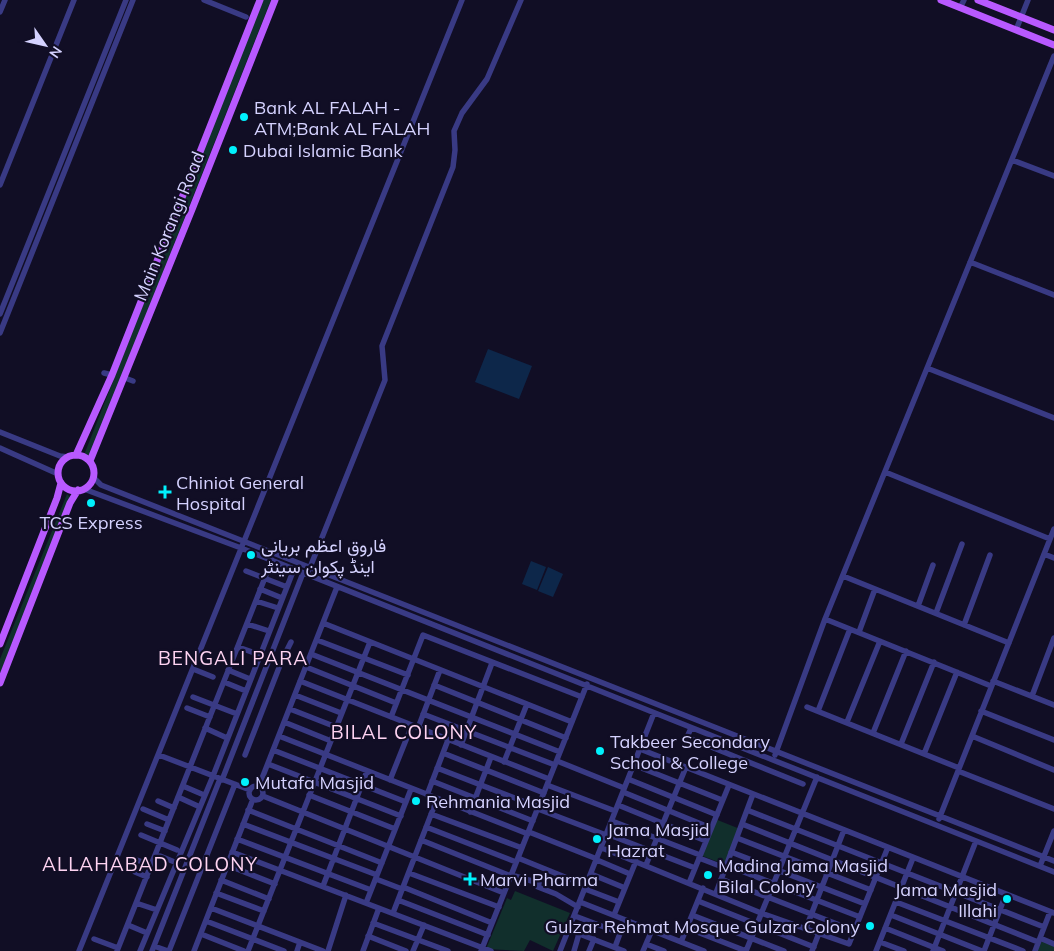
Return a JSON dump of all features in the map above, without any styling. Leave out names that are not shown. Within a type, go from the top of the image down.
[{"type":"main road","name":"Main Korangi Road","points":[[76,455],[260,0]]},
{"type":"main road","name":"Main Korangi Road","points":[[90,461],[125,378],[274,0]]},
{"type":"main road","points":[[941,0],[1054,45]]},
{"type":"main road","points":[[978,0],[1054,30]]},
{"type":"main road","points":[[0,644],[27,568],[58,498],[61,483],[58,474],[60,464],[68,457],[76,455],[90,461],[93,477],[70,504],[0,683]]},
{"type":"main road","points":[[61,483],[69,489],[81,490]]},
{"type":"street","points":[[0,12],[5,0]]},
{"type":"street","points":[[0,185],[74,0]]},
{"type":"street","points":[[110,50],[126,0]]},
{"type":"street","points":[[0,333],[12,294],[75,136],[110,50],[134,0]]},
{"type":"street","points":[[204,0],[246,17]]},
{"type":"street","points":[[79,951],[462,0]]},
{"type":"street","points":[[234,784],[168,951],[153,948],[272,650],[305,574],[310,567],[385,380],[382,346],[453,167],[455,150],[454,131],[462,113],[488,79],[521,0]]},
{"type":"street","points":[[960,8],[964,0]]},
{"type":"street","points":[[1016,30],[1028,0]]},
{"type":"street","points":[[773,760],[843,576],[1054,56]]},
{"type":"street","points":[[1012,160],[1054,176]]},
{"type":"street","points":[[970,262],[1054,295]]},
{"type":"street","points":[[0,314],[12,294]]},
{"type":"street","points":[[927,368],[1054,418]]},
{"type":"street","points":[[125,378],[133,381]]},
{"type":"street","points":[[0,432],[60,456],[68,457]]},
{"type":"street","points":[[0,448],[58,474]]},
{"type":"street","points":[[885,472],[1050,539]]},
{"type":"street","points":[[93,477],[101,485],[1054,861]]},
{"type":"street","points":[[81,490],[272,560],[654,713],[690,731],[773,760],[796,775],[803,784]]},
{"type":"street","points":[[936,825],[1054,529]]},
{"type":"street","points":[[936,613],[962,544]]},
{"type":"street","points":[[1044,554],[1054,558]]},
{"type":"street","points":[[964,625],[990,555]]},
{"type":"street","points":[[94,939],[118,949],[272,560]]},
{"type":"street","points":[[918,606],[933,565]]},
{"type":"street","points":[[140,951],[213,776],[294,569]]},
{"type":"street","points":[[246,570],[287,587]]},
{"type":"street","points":[[843,576],[1009,643]]},
{"type":"street","points":[[259,786],[337,586]]},
{"type":"street","points":[[260,589],[282,598]]},
{"type":"street","points":[[859,632],[875,589]]},
{"type":"street","points":[[256,601],[278,608]]},
{"type":"street","points":[[826,619],[957,672],[1054,705]]},
{"type":"street","points":[[324,623],[572,722]]},
{"type":"street","points":[[247,624],[269,631]]},
{"type":"street","points":[[818,711],[850,628]]},
{"type":"street","points":[[391,717],[423,635],[582,696]]},
{"type":"street","points":[[1032,696],[1051,655],[1054,638]]},
{"type":"street","points":[[317,640],[408,675]]},
{"type":"street","points":[[846,722],[880,641]]},
{"type":"street","points":[[245,755],[291,642]]},
{"type":"street","points":[[248,951],[370,642]]},
{"type":"street","points":[[238,646],[260,655]]},
{"type":"street","points":[[272,650],[284,656]]},
{"type":"street","points":[[873,733],[906,651]]},
{"type":"street","points":[[311,654],[560,752]]},
{"type":"street","points":[[901,744],[934,662]]},
{"type":"street","points":[[461,745],[492,663]]},
{"type":"street","points":[[306,667],[396,703]]},
{"type":"street","points":[[193,669],[213,677]]},
{"type":"street","points":[[228,670],[250,679]]},
{"type":"street","points":[[390,780],[415,726],[423,714],[440,670]]},
{"type":"street","points":[[924,754],[957,672]]},
{"type":"street","points":[[482,949],[590,677]]},
{"type":"street","points":[[300,681],[504,762],[548,782],[706,841]]},
{"type":"street","points":[[224,682],[246,691]]},
{"type":"street","points":[[434,685],[566,738]]},
{"type":"street","points":[[295,695],[341,714]]},
{"type":"street","points":[[193,697],[237,714]]},
{"type":"street","points":[[504,762],[527,704]]},
{"type":"street","points":[[186,708],[210,717]]},
{"type":"street","points":[[807,708],[901,744],[1054,809]]},
{"type":"street","points":[[290,709],[336,727]]},
{"type":"street","points":[[981,711],[1054,740]]},
{"type":"street","points":[[560,951],[654,713]]},
{"type":"street","points":[[423,714],[510,748],[556,763],[711,828]]},
{"type":"street","points":[[284,722],[331,741]]},
{"type":"street","points":[[206,728],[228,738]]},
{"type":"street","points":[[690,731],[689,738],[816,781],[936,825],[1054,872]]},
{"type":"street","points":[[279,736],[470,812],[597,859],[630,874]]},
{"type":"street","points":[[972,736],[1054,770]]},
{"type":"street","points":[[427,795],[448,740]]},
{"type":"street","points":[[640,749],[1052,912],[1035,951]]},
{"type":"street","points":[[273,750],[406,802]]},
{"type":"street","points":[[443,753],[544,793]]},
{"type":"street","points":[[159,755],[250,790]]},
{"type":"street","points":[[470,812],[491,757]]},
{"type":"street","points":[[268,764],[401,816]]},
{"type":"street","points":[[634,764],[722,800]]},
{"type":"street","points":[[646,865],[686,767]]},
{"type":"street","points":[[437,768],[695,868]]},
{"type":"street","points":[[323,886],[367,771]]},
{"type":"street","points":[[628,778],[717,814]]},
{"type":"street","points":[[432,781],[533,820]]},
{"type":"street","points":[[687,928],[746,951],[816,781]]},
{"type":"street","points":[[689,883],[729,784]]},
{"type":"street","points":[[183,786],[204,795]]},
{"type":"street","points":[[250,790],[255,786],[259,786]]},
{"type":"street","points":[[259,786],[263,791],[263,796]]},
{"type":"street","points":[[366,903],[411,788]]},
{"type":"street","points":[[196,950],[252,799],[250,790]]},
{"type":"street","points":[[716,893],[753,794]]},
{"type":"street","points":[[309,795],[395,829]]},
{"type":"street","points":[[252,799],[260,799],[263,796]]},
{"type":"street","points":[[263,796],[504,893]]},
{"type":"street","points":[[178,797],[200,807]]},
{"type":"street","points":[[393,913],[437,799]]},
{"type":"street","points":[[158,802],[174,808]]},
{"type":"street","points":[[144,809],[169,820]]},
{"type":"street","points":[[248,810],[382,862]]},
{"type":"street","points":[[747,810],[1044,927]]},
{"type":"street","points":[[431,814],[522,848]]},
{"type":"street","points":[[612,821],[860,917]]},
{"type":"street","points":[[147,824],[165,831]]},
{"type":"street","points":[[243,824],[492,923]]},
{"type":"street","points":[[742,824],[994,924],[1039,940],[1053,941]]},
{"type":"street","points":[[426,827],[517,860],[619,902]]},
{"type":"street","points":[[806,928],[844,830]]},
{"type":"street","points":[[1040,866],[1054,831]]},
{"type":"street","points":[[141,835],[177,850]]},
{"type":"street","points":[[238,838],[371,890]]},
{"type":"street","points":[[736,838],[871,890]]},
{"type":"street","points":[[421,840],[511,876],[539,883],[538,887],[579,904],[614,915],[694,949],[704,951]]},
{"type":"street","points":[[934,949],[976,841]]},
{"type":"street","points":[[602,848],[761,913],[850,944],[888,847]]},
{"type":"street","points":[[232,852],[491,951]]},
{"type":"street","points":[[731,852],[865,904]]},
{"type":"street","points":[[160,856],[177,863]]},
{"type":"street","points":[[876,951],[913,858]]},
{"type":"street","points":[[134,859],[151,865]]},
{"type":"street","points":[[614,915],[636,861]]},
{"type":"street","points":[[227,865],[275,884]]},
{"type":"street","points":[[135,872],[146,877]]},
{"type":"street","points":[[408,873],[499,907]]},
{"type":"street","points":[[591,874],[625,888]]},
{"type":"street","points":[[721,879],[855,931]]},
{"type":"street","points":[[221,880],[269,898]]},
{"type":"street","points":[[681,942],[703,888]]},
{"type":"street","points":[[216,893],[264,911]]},
{"type":"street","points":[[891,915],[983,951],[1006,894]]},
{"type":"street","points":[[328,951],[346,895]]},
{"type":"street","points":[[398,900],[488,934]]},
{"type":"street","points":[[698,901],[757,924],[813,949],[819,933]]},
{"type":"street","points":[[136,902],[157,910]]},
{"type":"street","points":[[896,902],[1023,951]]},
{"type":"street","points":[[211,908],[323,951]]},
{"type":"street","points":[[363,951],[379,908]]},
{"type":"street","points":[[692,915],[784,951]]},
{"type":"street","points":[[574,916],[620,933]]},
{"type":"street","points":[[614,947],[626,920]]},
{"type":"street","points":[[206,921],[284,951]]},
{"type":"street","points":[[373,923],[448,951]]},
{"type":"street","points":[[128,925],[147,933]]},
{"type":"street","points":[[413,951],[424,925]]},
{"type":"street","points":[[886,928],[934,949],[943,951]]},
{"type":"street","points":[[569,930],[624,951]]},
{"type":"street","points":[[644,951],[652,930]]},
{"type":"street","points":[[201,934],[244,951]]},
{"type":"street","points":[[574,951],[579,934]]},
{"type":"street","points":[[368,936],[406,951]]},
{"type":"street","points":[[589,951],[594,940]]},
{"type":"street","points":[[297,951],[300,942]]},
{"type":"street","points":[[880,942],[904,951]]},
{"type":"street","points":[[646,944],[664,951]]},
{"type":"green space","points":[[263,0],[271,0],[90,456],[84,455]]},
{"type":"green space","points":[[67,494],[70,497],[0,674],[0,659]]},
{"type":"green space","points":[[715,819],[740,829],[726,865],[700,855]]},
{"type":"green space","points":[[515,891],[570,913],[553,951],[530,940],[524,951],[486,949],[507,898],[511,900]]},
{"type":"green space","points":[[1042,941],[1054,946],[1054,951],[1037,951]]},
{"type":"water","points":[[488,349],[532,366],[519,399],[475,382]]},
{"type":"water","points":[[531,561],[546,567],[537,590],[522,584]]},
{"type":"water","points":[[548,567],[563,574],[553,597],[538,591]]},
{"type":"place","name":"Bank AL FALAH - ATM;Bank AL FALAH","points":[[244,117]]},
{"type":"place","name":"Dubai Islamic Bank","points":[[233,150]]},
{"type":"place","name":"Chiniot General Hospital","points":[[165,492]]},
{"type":"place","name":"TCS Express","points":[[91,503]]},
{"type":"place","name":"فاروق اعظم بریانی اینڈ پکوان سینٹر","points":[[251,555]]},
{"type":"place","name":"Takbeer Secondary School & College","points":[[600,751]]},
{"type":"place","name":"Mutafa Masjid","points":[[245,782]]},
{"type":"place","name":"Rehmania Masjid","points":[[416,801]]},
{"type":"place","name":"Jama Masjid Hazrat","points":[[597,839]]},
{"type":"place","name":"Madina Jama Masjid Bilal Colony","points":[[708,875]]},
{"type":"place","name":"Marvi Pharma","points":[[470,879]]},
{"type":"place","name":"Jama Masjid Illahi","points":[[1007,899]]},
{"type":"place","name":"Gulzar Rehmat Mosque Gulzar Colony","points":[[870,926]]},
{"type":"district","name":"BENGALI PARA","points":[[233,658]]},
{"type":"district","name":"BILAL COLONY","points":[[404,732]]},
{"type":"district","name":"ALLAHABAD COLONY","points":[[150,864]]}]
